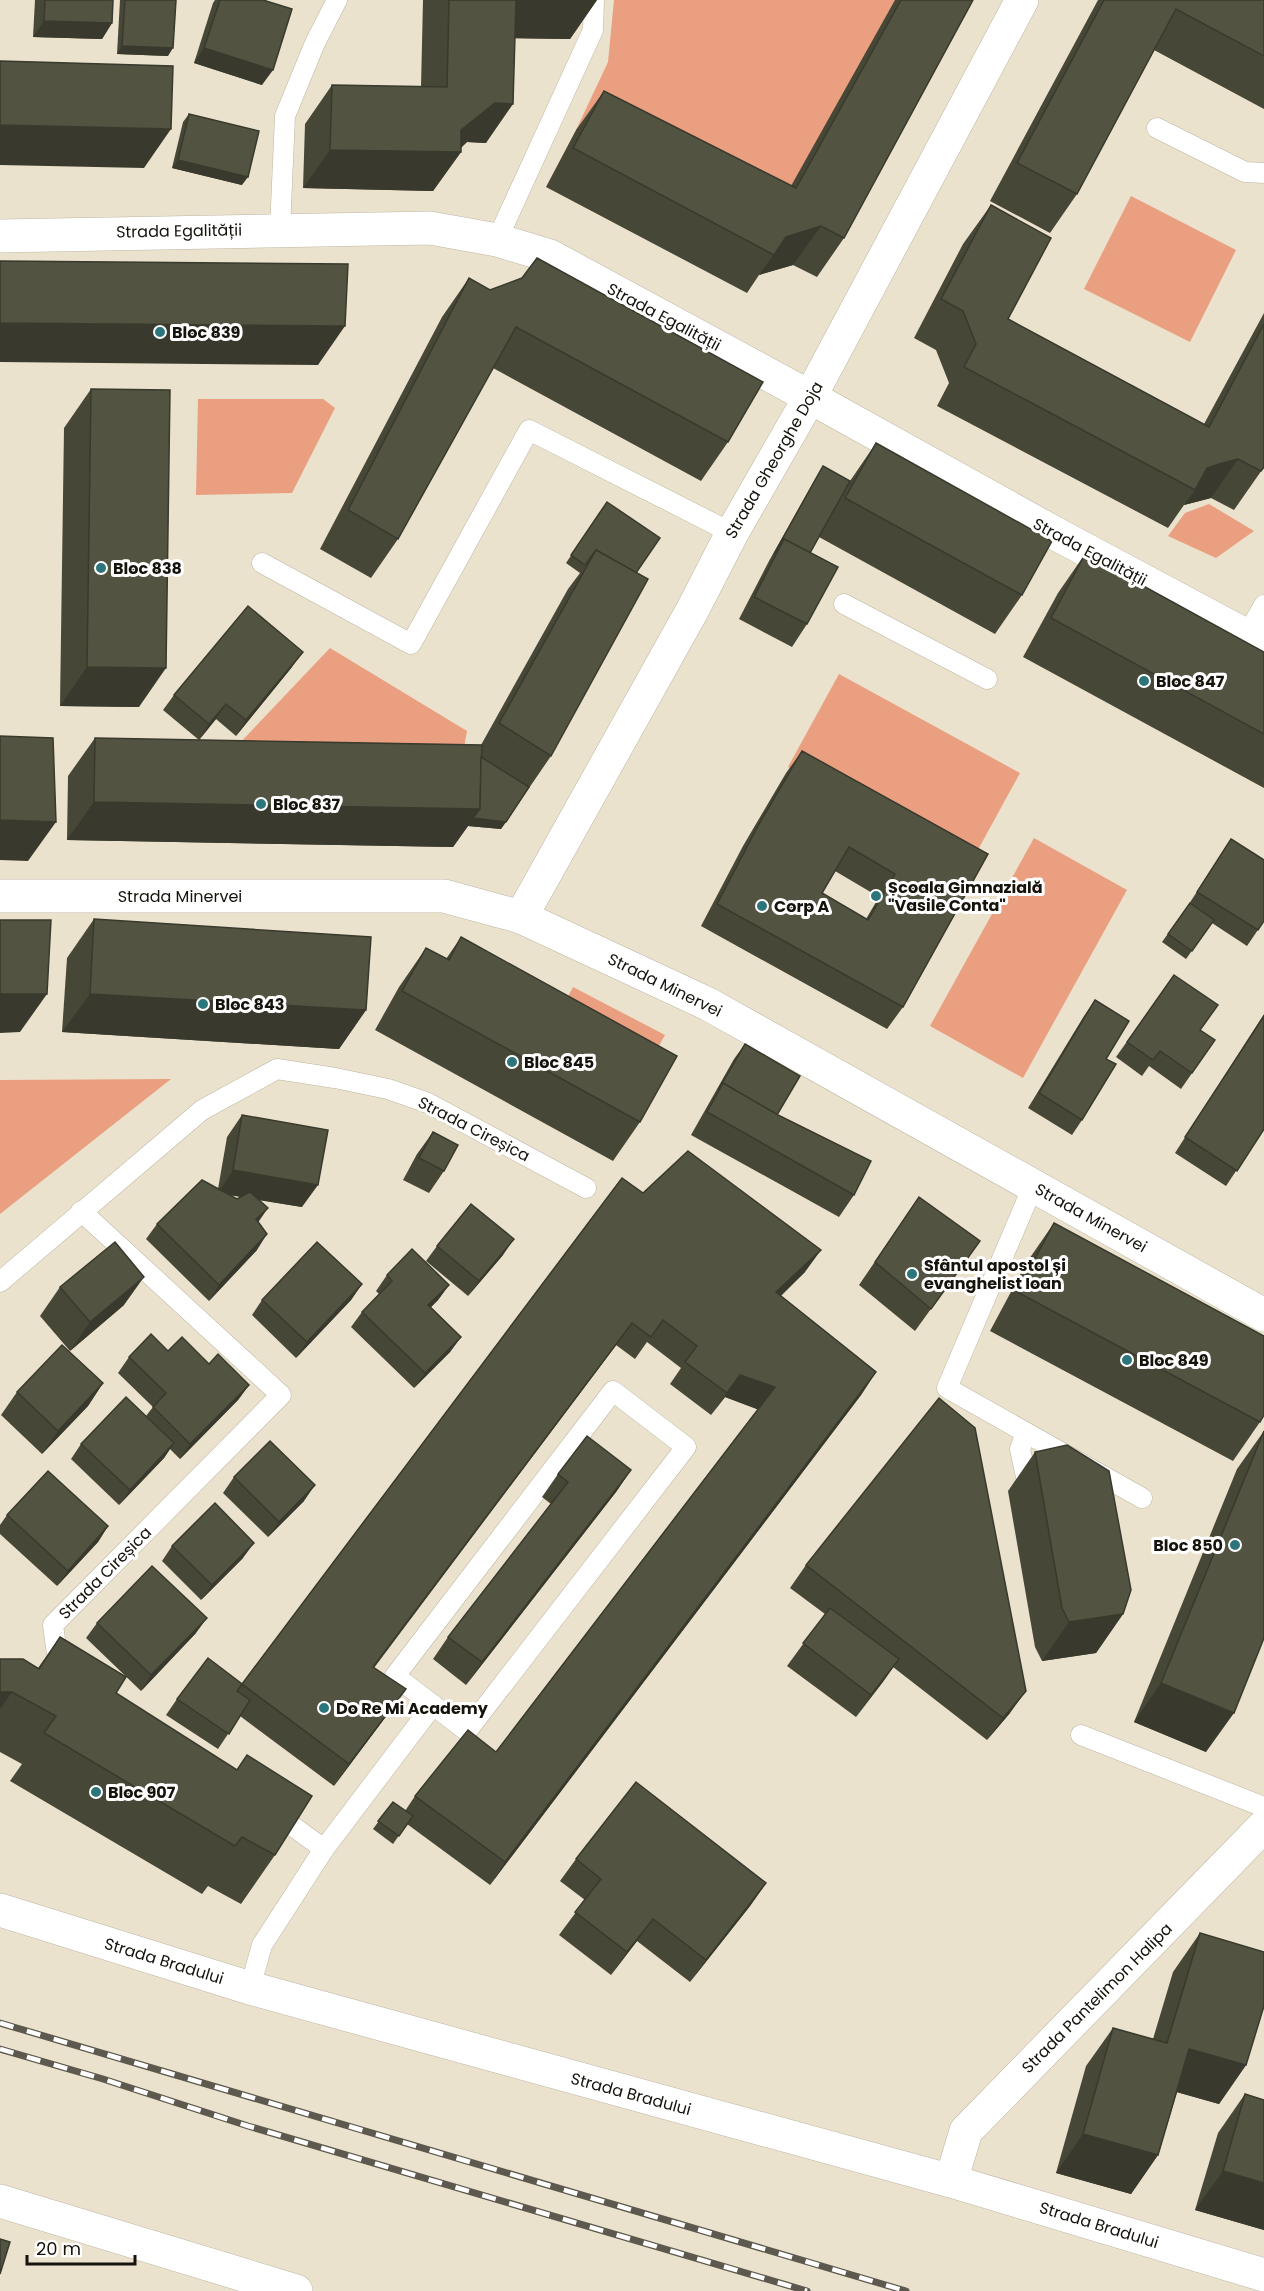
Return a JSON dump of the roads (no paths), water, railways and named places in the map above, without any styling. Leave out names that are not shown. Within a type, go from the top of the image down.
[{"type":"street","name":"Strada Gheorghe Doja","points":[[521,917],[682,629],[732,533],[810,397],[1022,0]]},
{"type":"street","name":"Strada Egalității","points":[[0,236],[430,228],[497,240],[550,256],[1060,536],[1255,640]]},
{"type":"street","name":"Strada Minervei","points":[[0,896],[444,896],[521,917],[708,1004],[1264,1315]]},
{"type":"street","name":"Strada Pantelimon Halipa","points":[[951,2181],[966,2131],[1264,1826]]},
{"type":"street","name":"Strada Bradului","points":[[0,1910],[250,1988],[951,2181],[1264,2275]]},
{"type":"street","points":[[0,2201],[296,2291]]},
{"type":"lane","points":[[280,229],[285,116],[315,43],[337,0]]},
{"type":"lane","points":[[497,240],[593,30],[594,0]]},
{"type":"lane","points":[[1157,128],[1245,172],[1264,173]]},
{"type":"lane","points":[[262,562],[411,644],[529,430],[732,533]]},
{"type":"lane","points":[[844,604],[987,679]]},
{"type":"lane","points":[[1255,640],[1264,605]]},
{"type":"lane","name":"Strada Cireșica","points":[[0,1282],[202,1110],[277,1069],[388,1089],[428,1103],[586,1188]]},
{"type":"lane","points":[[1033,1186],[947,1388],[1142,1498]]},
{"type":"lane","name":"Strada Cireșica","points":[[81,1211],[280,1395],[53,1625],[57,1654],[86,1681]]},
{"type":"lane","points":[[613,1391],[686,1447],[467,1731],[433,1705],[395,1676],[613,1391]]},
{"type":"lane","points":[[1026,1433],[1020,1449],[1028,1486]]},
{"type":"lane","points":[[250,1988],[262,1945],[324,1849],[433,1705]]},
{"type":"lane","points":[[1081,1735],[1264,1807]]},
{"type":"lane","points":[[258,1802],[324,1849]]},
{"type":"railway","points":[[0,2023],[906,2291]]},
{"type":"railway","points":[[0,2049],[103,2079],[248,2126],[807,2291]]},
{"type":"place","name":"Bloc 839","points":[[160,332]]},
{"type":"place","name":"Bloc 838","points":[[101,568]]},
{"type":"place","name":"Bloc 847","points":[[1144,681]]},
{"type":"place","name":"Bloc 837","points":[[261,804]]},
{"type":"place","name":"Școala Gimnazială \"Vasile Conta\"","points":[[876,896]]},
{"type":"place","name":"Corp A","points":[[762,906]]},
{"type":"place","name":"Bloc 843","points":[[203,1004]]},
{"type":"place","name":"Bloc 845","points":[[512,1062]]},
{"type":"place","name":"Sfântul apostol și evanghelist Ioan","points":[[912,1274]]},
{"type":"place","name":"Bloc 849","points":[[1127,1360]]},
{"type":"place","name":"Bloc 850","points":[[1235,1545]]},
{"type":"place","name":"Do Re Mi Academy","points":[[324,1708]]},
{"type":"place","name":"Bloc 907","points":[[96,1792]]}]
